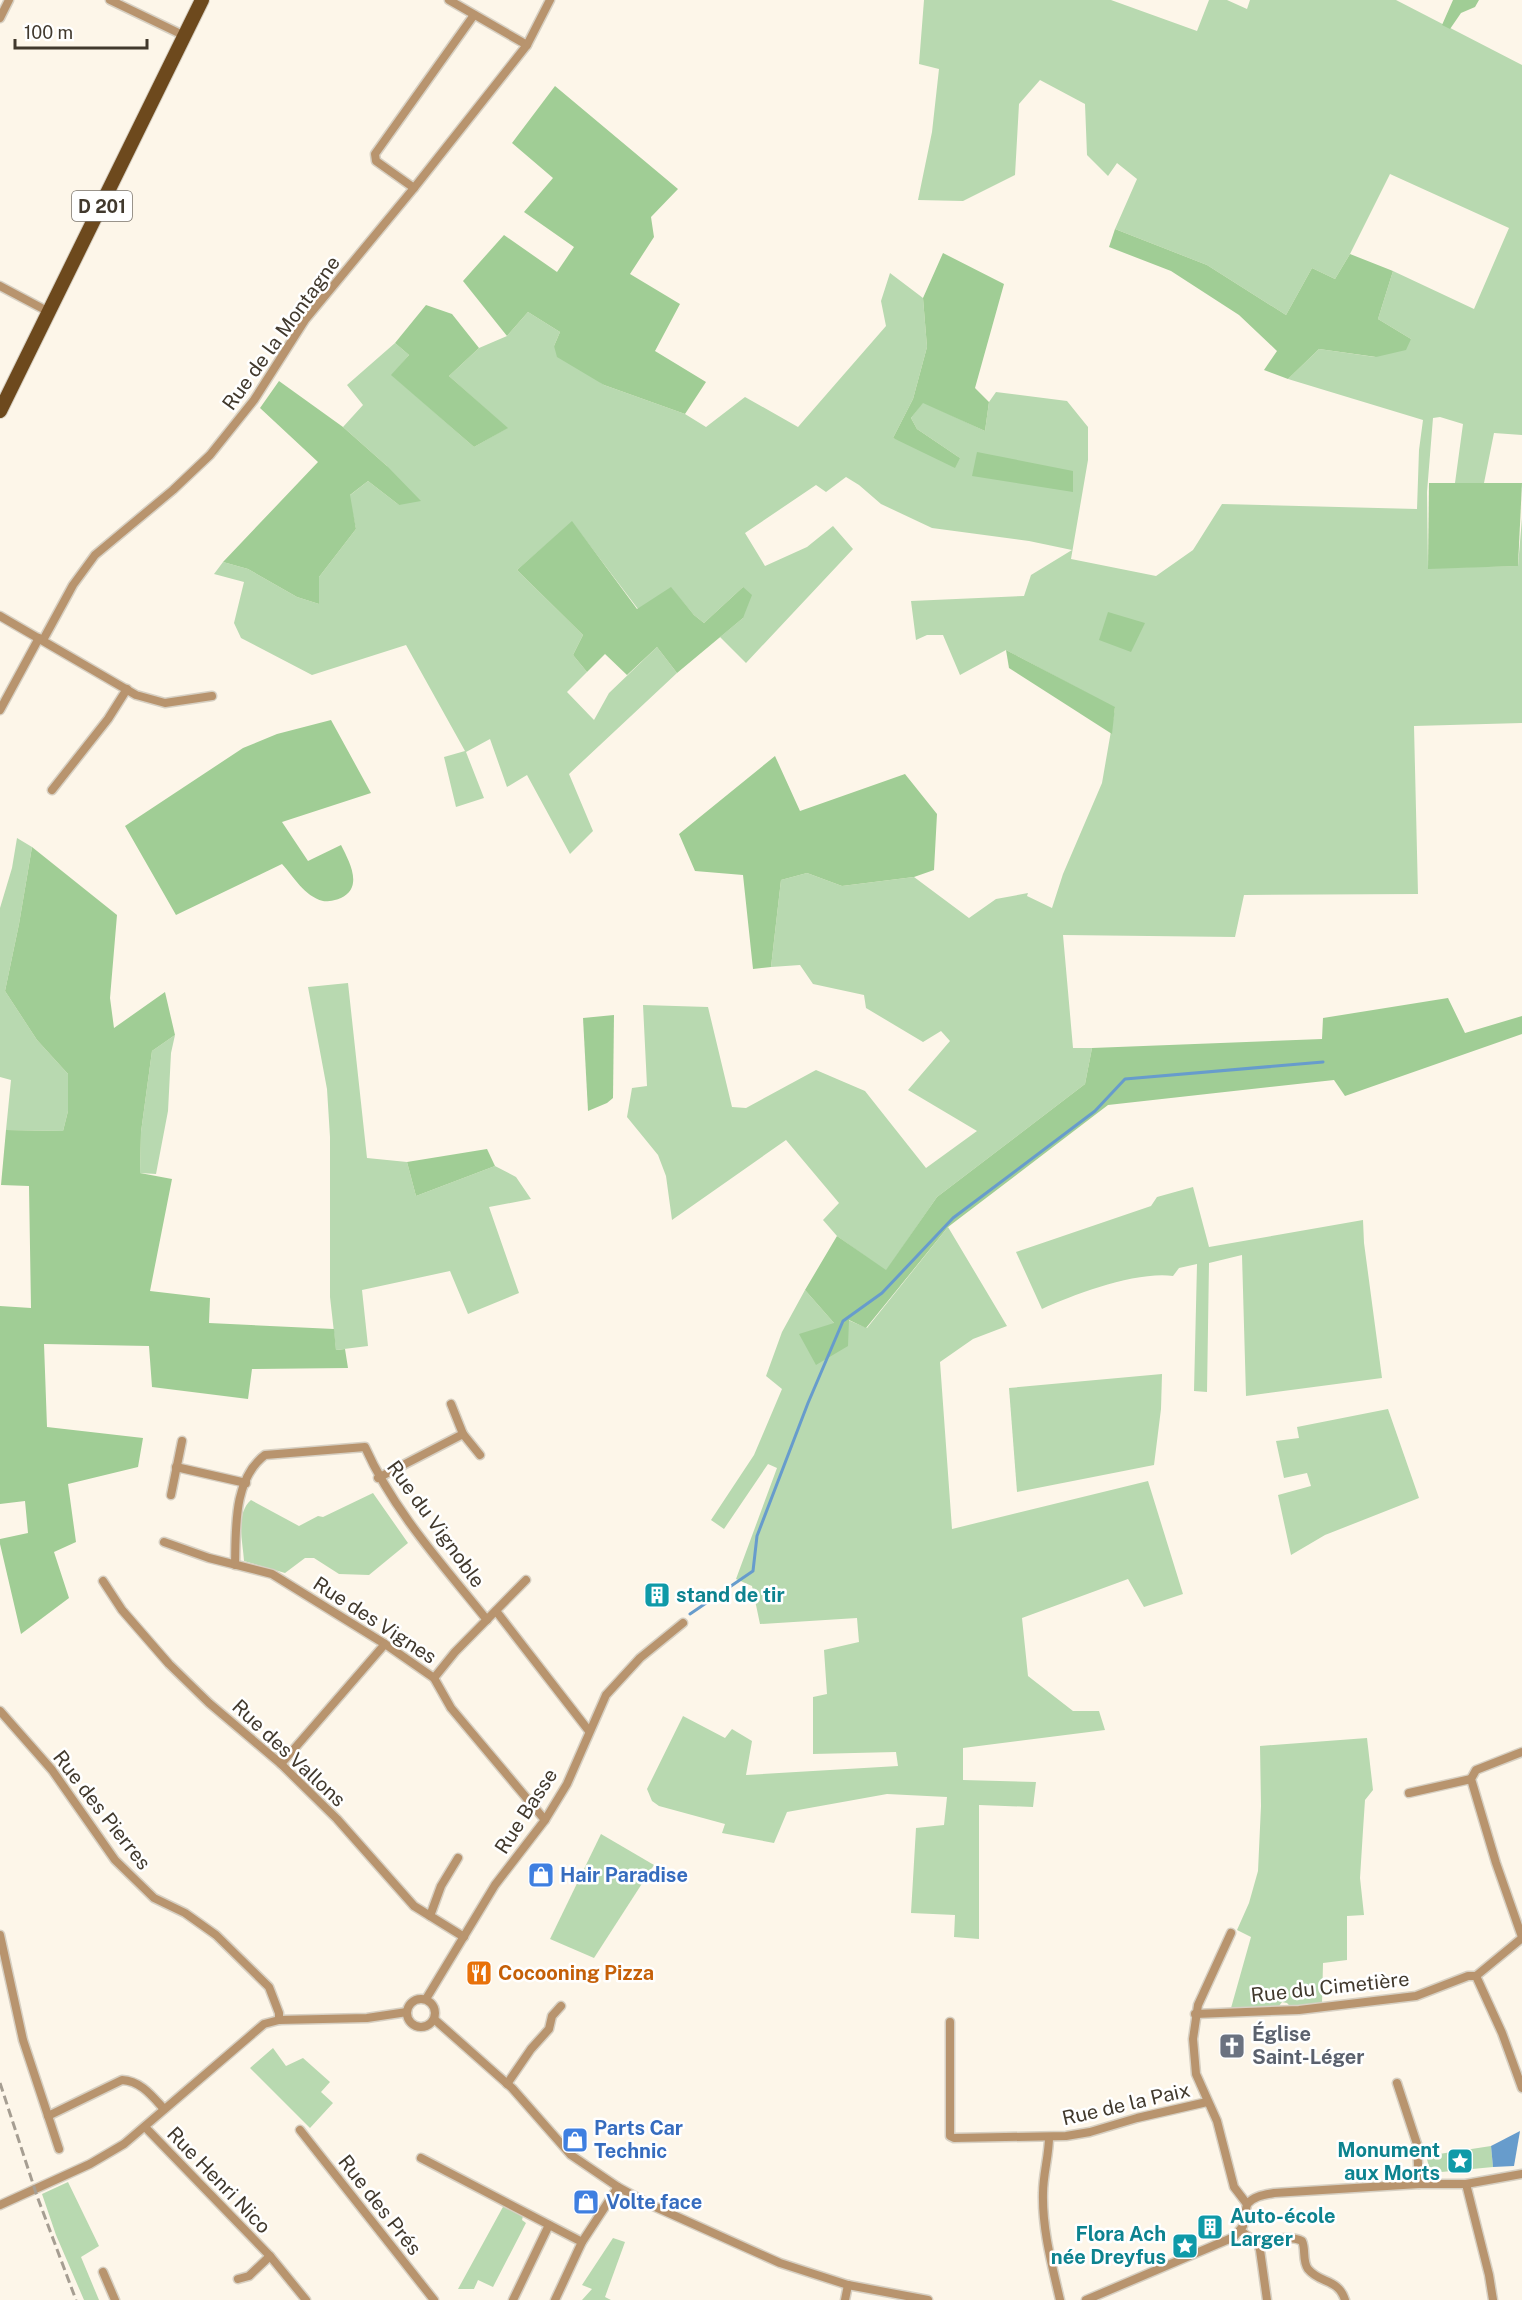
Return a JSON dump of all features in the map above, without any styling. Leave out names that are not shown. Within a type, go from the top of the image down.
[{"type":"main road","name":"D 201","points":[[0,411],[202,0]]},
{"type":"street","points":[[0,18],[9,0]]},
{"type":"street","points":[[110,0],[185,36]]},
{"type":"street","points":[[449,0],[526,45]]},
{"type":"street","name":"Rue de la Montagne","points":[[0,710],[73,585],[95,555],[173,490],[210,455],[254,400],[305,320],[414,188],[526,45],[550,0]]},
{"type":"street","points":[[414,188],[376,161],[375,154],[474,15]]},
{"type":"street","points":[[0,286],[49,312]]},
{"type":"street","points":[[0,616],[143,697],[165,703],[212,696]]},
{"type":"street","points":[[52,790],[108,719],[127,689]]},
{"type":"street","points":[[451,1404],[463,1434],[480,1455]]},
{"type":"street","points":[[378,1478],[463,1434]]},
{"type":"street","points":[[171,1494],[182,1441]]},
{"type":"street","name":"Rue du Vignoble","points":[[236,1565],[236,1516],[246,1483],[256,1462],[265,1455],[365,1447],[378,1478],[424,1543],[487,1620]]},
{"type":"street","points":[[176,1467],[246,1483]]},
{"type":"street","name":"Rue des Vignes","points":[[164,1542],[272,1574],[385,1644],[434,1678],[451,1708],[545,1820]]},
{"type":"street","points":[[434,1678],[455,1652],[526,1580]]},
{"type":"street","name":"Rue des Vallons","points":[[103,1581],[122,1610],[169,1664],[209,1703],[281,1764],[337,1819],[414,1906],[464,1937]]},
{"type":"street","points":[[496,1611],[589,1731]]},
{"type":"street","name":"Rue Basse","points":[[426,1999],[495,1885],[545,1820],[567,1784],[606,1695],[640,1658],[683,1623]]},
{"type":"street","points":[[281,1764],[385,1644]]},
{"type":"street","name":"Rue des Pierres","points":[[0,1711],[52,1770],[114,1860],[154,1898],[186,1913],[216,1935],[269,1987],[279,2013],[279,2020]]},
{"type":"street","points":[[1522,1752],[1476,1770],[1471,1779],[1496,1863],[1522,1938]]},
{"type":"street","points":[[1409,1793],[1471,1779]]},
{"type":"street","points":[[430,1916],[441,1887],[458,1858]]},
{"type":"street","points":[[1231,1933],[1195,2014],[1193,2039],[1196,2074],[1217,2121],[1234,2187],[1246,2204]]},
{"type":"street","points":[[0,1935],[23,2040],[59,2149]]},
{"type":"street","name":"Rue du Cimetière","points":[[1195,2014],[1299,2010],[1416,1996],[1468,1976],[1476,1976],[1522,1938]]},
{"type":"street","points":[[1476,1976],[1502,2033],[1522,2088]]},
{"type":"street","points":[[426,1999],[433,2005],[434,2019],[427,2026],[417,2026],[410,2021],[407,2012],[413,2001],[426,1999]]},
{"type":"street","points":[[507,2084],[531,2049],[549,2029],[552,2016],[561,2006]]},
{"type":"street","points":[[0,2205],[101,2158],[145,2127],[264,2025],[279,2020],[367,2018],[407,2012]]},
{"type":"street","points":[[434,2019],[507,2084],[571,2155],[618,2187],[651,2205],[780,2263],[848,2285],[928,2300]]},
{"type":"street","name":"Rue de la Paix","points":[[950,2022],[950,2136],[954,2138],[1049,2137],[1090,2132],[1146,2115],[1207,2102]]},
{"type":"street","points":[[48,2116],[122,2080],[141,2086],[164,2109]]},
{"type":"street","points":[[1397,2083],[1417,2144],[1419,2184]]},
{"type":"street","name":"Rue Henri Nico","points":[[145,2127],[270,2256],[306,2300]]},
{"type":"street","name":"Rue des Prés","points":[[300,2130],[434,2300]]},
{"type":"street","points":[[1049,2137],[1043,2210],[1060,2300]]},
{"type":"street","points":[[421,2158],[582,2242]]},
{"type":"street","points":[[1086,2300],[1234,2236],[1240,2231],[1246,2204],[1260,2195],[1419,2184],[1467,2184],[1522,2174],[1522,2166]]},
{"type":"street","points":[[1467,2184],[1493,2300]]},
{"type":"street","points":[[555,2300],[582,2242],[618,2187]]},
{"type":"street","points":[[513,2300],[549,2225]]},
{"type":"street","points":[[1240,2231],[1258,2244],[1267,2300]]},
{"type":"street","points":[[1258,2244],[1266,2240],[1297,2238],[1302,2241],[1306,2266],[1310,2272],[1337,2286],[1342,2291],[1345,2300]]},
{"type":"street","name":"Rue Henri Nico","points":[[238,2279],[249,2276],[270,2256]]},
{"type":"street","points":[[103,2272],[115,2300]]},
{"type":"street","points":[[845,2300],[848,2285]]},
{"type":"green space","points":[[924,0],[1111,0],[1197,31],[1209,0],[1227,0],[1247,9],[1250,0],[1396,0],[1522,65],[1522,435],[1494,433],[1484,483],[1455,483],[1463,424],[1440,417],[1433,418],[1427,492],[1428,568],[1518,566],[1522,518],[1522,723],[1414,726],[1418,894],[1244,895],[1235,937],[1063,935],[1073,1048],[1092,1048],[1085,1084],[937,1197],[886,1271],[837,1236],[823,1220],[839,1203],[786,1140],[672,1220],[666,1176],[658,1155],[627,1117],[632,1088],[647,1086],[643,1005],[708,1007],[732,1107],[746,1108],[816,1070],[865,1091],[926,1168],[977,1131],[908,1090],[950,1041],[941,1031],[923,1042],[866,1008],[864,995],[813,984],[800,965],[771,967],[781,880],[807,873],[842,886],[914,877],[969,918],[996,899],[1028,893],[1027,896],[1052,908],[1063,874],[1102,783],[1115,708],[1006,650],[960,675],[943,635],[927,635],[916,640],[911,601],[1024,596],[1031,575],[1072,550],[1029,541],[932,528],[881,504],[846,477],[826,492],[816,485],[745,533],[765,566],[807,547],[833,526],[853,549],[746,663],[720,637],[743,618],[743,587],[704,623],[671,588],[638,609],[572,522],[517,570],[583,635],[573,655],[587,672],[567,692],[594,720],[609,693],[657,647],[677,673],[569,774],[593,831],[570,854],[527,775],[507,787],[490,739],[466,752],[484,798],[456,807],[444,757],[465,751],[406,645],[312,675],[241,638],[234,623],[244,582],[214,574],[223,562],[248,569],[297,597],[319,604],[319,577],[356,529],[349,496],[368,481],[399,505],[387,466],[343,427],[363,405],[347,385],[395,343],[409,355],[392,375],[474,447],[507,428],[449,376],[479,348],[507,336],[528,312],[560,332],[554,346],[604,385],[685,414],[706,427],[745,397],[798,427],[886,326],[881,301],[890,273],[923,298],[927,347],[913,399],[893,438],[960,458],[917,429],[911,418],[923,402],[985,431],[989,402],[996,392],[1067,401],[1088,427],[1088,460],[1071,559],[1156,576],[1193,550],[1222,504],[1417,509],[1419,450],[1423,420],[1288,379],[1319,349],[1375,357],[1411,339],[1378,319],[1393,271],[1474,309],[1509,228],[1390,174],[1335,279],[1312,268],[1286,315],[1207,265],[1115,229],[1137,179],[1117,163],[1108,176],[1087,155],[1085,104],[1040,80],[1019,104],[1015,175],[963,201],[918,200],[932,132],[939,69],[919,64]]},
{"type":"green space","points":[[1453,0],[1479,0],[1475,7],[1461,13],[1450,29],[1442,25]]},
{"type":"green space","points":[[555,86],[678,189],[651,217],[654,237],[630,274],[680,304],[655,351],[706,382],[685,414],[604,385],[557,357],[554,346],[560,332],[528,312],[507,336],[463,281],[504,235],[557,272],[574,247],[524,212],[553,178],[512,143]]},
{"type":"green space","points":[[1115,229],[1207,265],[1286,315],[1312,268],[1335,279],[1350,254],[1393,271],[1378,319],[1411,339],[1406,350],[1376,357],[1319,349],[1288,379],[1264,370],[1277,351],[1239,315],[1171,271],[1109,247]]},
{"type":"green space","points":[[943,253],[1004,284],[975,388],[989,402],[985,431],[923,403],[911,418],[917,429],[960,458],[955,468],[893,438],[913,399],[927,347],[923,298]]},
{"type":"green space","points":[[426,305],[452,314],[479,348],[449,376],[508,428],[474,447],[391,375],[409,355],[395,343]]},
{"type":"green space","points":[[279,381],[343,427],[387,466],[421,501],[399,505],[368,481],[350,495],[356,529],[319,577],[319,604],[297,597],[248,569],[223,562],[318,462],[260,408]]},
{"type":"green space","points":[[977,452],[1073,471],[1073,492],[972,476]]},
{"type":"green space","points":[[1429,483],[1522,483],[1518,566],[1428,569]]},
{"type":"green space","points":[[572,521],[637,609],[671,587],[694,615],[704,623],[743,587],[752,595],[743,618],[677,673],[657,647],[627,675],[605,654],[587,672],[573,655],[583,635],[517,570]]},
{"type":"green space","points":[[1108,612],[1145,623],[1131,652],[1099,640]]},
{"type":"green space","points":[[1006,650],[1115,707],[1112,734],[1009,668]]},
{"type":"green space","points":[[331,720],[371,793],[282,822],[308,861],[341,845],[353,873],[352,887],[348,893],[332,901],[316,899],[305,891],[282,864],[176,915],[125,826],[243,748],[277,734]]},
{"type":"green space","points":[[775,756],[800,811],[905,774],[937,814],[934,870],[914,877],[842,886],[807,873],[781,880],[771,967],[753,969],[743,875],[695,871],[679,834]]},
{"type":"green space","points":[[17,838],[32,847],[5,991],[37,1040],[68,1074],[68,1111],[63,1131],[6,1130],[11,1080],[0,1077],[0,908],[12,868]]},
{"type":"green space","points":[[32,847],[117,915],[110,998],[114,1028],[165,992],[175,1035],[152,1051],[141,1132],[140,1173],[172,1179],[150,1291],[210,1298],[209,1323],[334,1329],[336,1350],[345,1349],[348,1368],[252,1369],[248,1399],[152,1387],[149,1346],[44,1344],[47,1427],[143,1438],[138,1467],[68,1484],[76,1542],[54,1552],[69,1598],[21,1634],[0,1544],[0,1539],[28,1533],[25,1501],[0,1504],[0,1306],[31,1308],[29,1186],[1,1185],[6,1130],[63,1131],[68,1111],[68,1074],[37,1040],[5,991]]},
{"type":"green space","points":[[348,983],[367,1158],[407,1162],[416,1196],[495,1166],[516,1177],[531,1199],[489,1207],[519,1293],[468,1314],[450,1271],[362,1290],[368,1346],[336,1350],[330,1297],[330,1137],[327,1089],[308,987]]},
{"type":"green space","points":[[1448,998],[1465,1033],[1522,1016],[1522,1034],[1345,1096],[1334,1080],[1108,1105],[948,1227],[866,1328],[849,1320],[848,1346],[816,1365],[799,1334],[834,1323],[805,1290],[837,1236],[886,1270],[937,1197],[1085,1084],[1092,1048],[1322,1039],[1323,1018]]},
{"type":"green space","points":[[614,1015],[613,1098],[588,1111],[583,1018]]},
{"type":"green space","points":[[175,1035],[171,1053],[168,1111],[156,1174],[140,1173],[141,1132],[152,1051]]},
{"type":"green space","points":[[487,1149],[495,1166],[416,1196],[407,1162]]},
{"type":"green space","points":[[1193,1187],[1209,1247],[1363,1220],[1382,1378],[1246,1396],[1242,1255],[1209,1263],[1207,1392],[1194,1391],[1197,1264],[1179,1268],[1173,1276],[1142,1277],[1106,1285],[1042,1309],[1016,1252],[1151,1206],[1157,1197]]},
{"type":"green space","points":[[948,1227],[1007,1326],[973,1339],[940,1362],[952,1529],[1148,1481],[1183,1594],[1144,1607],[1128,1579],[1022,1618],[1028,1676],[1073,1711],[1099,1711],[1105,1730],[963,1748],[963,1780],[1036,1782],[1033,1807],[979,1805],[979,1939],[954,1937],[955,1915],[911,1913],[916,1828],[944,1825],[947,1797],[887,1794],[787,1812],[774,1843],[722,1833],[725,1824],[659,1806],[652,1801],[647,1789],[683,1716],[725,1738],[732,1729],[752,1741],[746,1775],[898,1766],[896,1752],[813,1754],[813,1697],[827,1694],[824,1650],[859,1642],[857,1618],[760,1624],[752,1586],[736,1579],[777,1468],[768,1464],[724,1529],[711,1520],[754,1455],[782,1389],[766,1376],[782,1332],[805,1290],[834,1323],[848,1320],[867,1328]]},
{"type":"green space","points":[[1162,1374],[1161,1409],[1154,1465],[1017,1492],[1009,1388]]},
{"type":"green space","points":[[1388,1409],[1419,1498],[1325,1535],[1291,1555],[1278,1495],[1311,1486],[1307,1473],[1284,1478],[1276,1441],[1299,1438],[1297,1427]]},
{"type":"green space","points":[[373,1493],[408,1543],[369,1575],[339,1574],[314,1558],[305,1558],[285,1573],[244,1561],[241,1520],[251,1500],[299,1526]]},
{"type":"green space","points":[[1367,1738],[1373,1790],[1365,1800],[1360,1878],[1364,1915],[1347,1916],[1347,1960],[1323,1963],[1322,2004],[1290,2006],[1282,2002],[1279,2006],[1231,2008],[1251,1937],[1237,1930],[1249,1903],[1258,1871],[1261,1806],[1260,1746]]},
{"type":"green space","points":[[601,1834],[654,1865],[594,1958],[550,1939]]},
{"type":"green space","points":[[273,2048],[286,2066],[303,2058],[330,2082],[321,2092],[333,2103],[310,2128],[250,2068]]},
{"type":"green space","points":[[1491,2146],[1493,2167],[1431,2173],[1426,2156]]},
{"type":"green space","points":[[68,2182],[99,2246],[81,2257],[99,2300],[84,2300],[56,2235],[42,2194]]},
{"type":"green space","points":[[504,2205],[523,2216],[522,2220],[526,2223],[493,2287],[478,2280],[474,2289],[458,2289]]},
{"type":"green space","points":[[613,2238],[625,2242],[605,2297],[611,2300],[582,2300],[592,2289],[582,2285]]},
{"type":"water","points":[[1520,2131],[1514,2166],[1493,2167],[1491,2146]]},
{"type":"waterway","points":[[690,1614],[753,1571],[757,1536],[808,1403],[843,1321],[882,1293],[953,1218],[1095,1111],[1125,1079],[1323,1062]]},
{"type":"railway","points":[[0,2083],[37,2196],[76,2300]]},
{"type":"place","name":"stand de tir","points":[[657,1595]]},
{"type":"place","name":"Hair Paradise","points":[[541,1875]]},
{"type":"place","name":"Cocooning Pizza","points":[[479,1973]]},
{"type":"place","name":"Église Saint-Léger","points":[[1232,2046]]},
{"type":"place","name":"Parts Car Technic","points":[[575,2140]]},
{"type":"place","name":"Monument aux Morts","points":[[1460,2161]]},
{"type":"place","name":"Volte face","points":[[586,2202]]},
{"type":"place","name":"Auto-école Larger","points":[[1210,2227]]},
{"type":"place","name":"Flora Ach née Dreyfus","points":[[1185,2246]]}]
